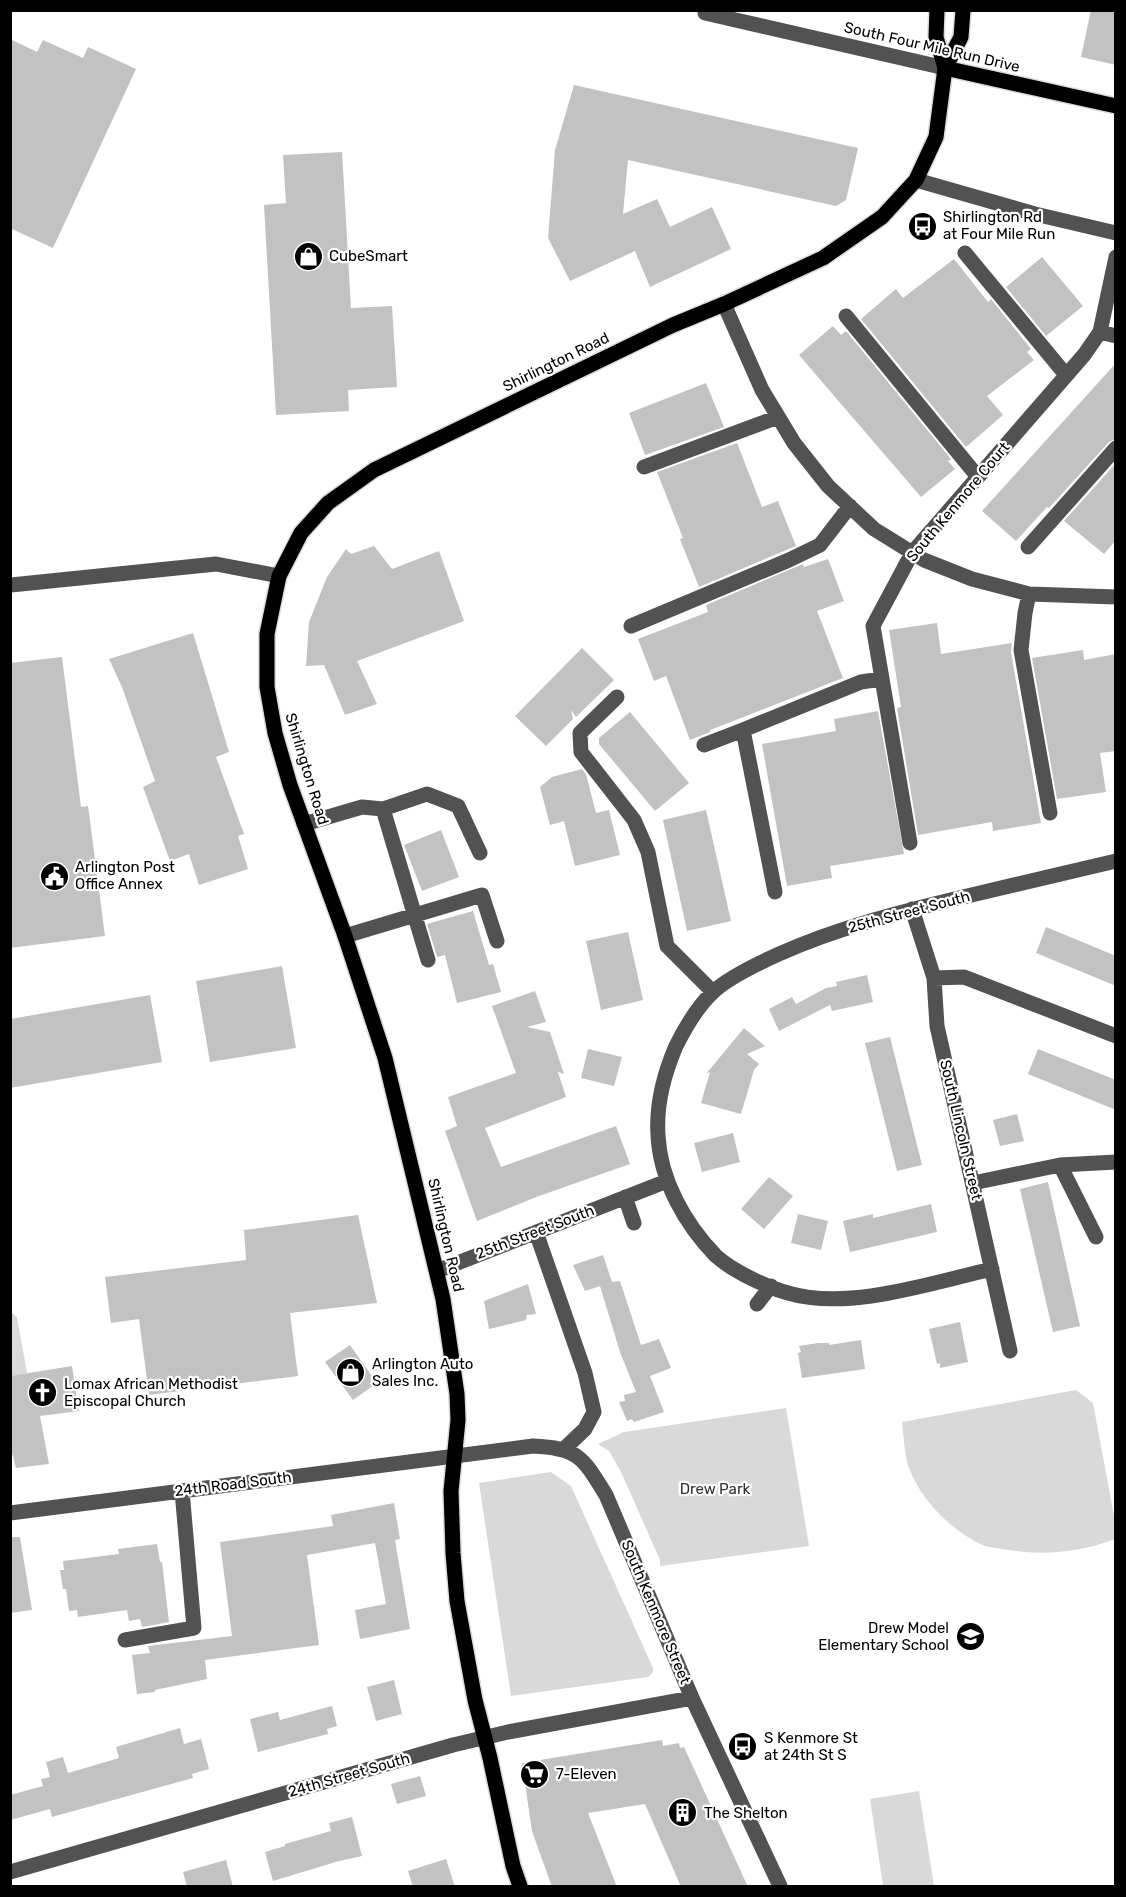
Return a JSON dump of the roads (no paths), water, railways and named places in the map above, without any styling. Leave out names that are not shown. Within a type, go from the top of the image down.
[{"type":"main road","points":[[937,10],[936,37],[945,68]]},
{"type":"main road","name":"Shirlington Road","points":[[520,1887],[510,1855],[475,1701],[457,1601],[451,1491],[458,1420],[448,1325],[385,1058],[345,936],[290,785],[275,733],[267,687],[267,634],[279,576],[301,533],[328,503],[374,470],[663,330],[823,258],[882,217],[916,180],[936,137],[945,68],[961,37],[963,10]]},
{"type":"main road","name":"South Four Mile Run Drive","points":[[945,68],[1116,106]]},
{"type":"street","name":"South Four Mile Run Drive","points":[[705,13],[945,68]]},
{"type":"street","points":[[916,180],[1035,214],[1116,232]]},
{"type":"street","points":[[965,253],[1066,375]]},
{"type":"street","name":"South Kenmore Court","points":[[910,843],[873,626],[912,553],[1066,375],[1100,332],[1116,256]]},
{"type":"street","points":[[724,304],[762,390],[794,443],[828,486],[874,529],[924,560],[972,579],[1029,594],[1116,597]]},
{"type":"street","points":[[846,316],[978,477]]},
{"type":"street","points":[[1100,332],[1116,336]]},
{"type":"street","points":[[644,467],[778,417]]},
{"type":"street","points":[[1028,548],[1116,448]]},
{"type":"street","points":[[631,626],[789,560],[820,544],[850,506]]},
{"type":"street","points":[[11,585],[216,564],[279,576]]},
{"type":"street","points":[[1029,594],[1021,650],[1050,813]]},
{"type":"street","points":[[705,745],[861,682],[881,679]]},
{"type":"street","points":[[617,697],[580,733],[581,752],[634,820],[648,852],[667,946],[713,992]]},
{"type":"street","points":[[743,730],[775,892]]},
{"type":"street","points":[[304,825],[362,807],[383,809],[427,794],[458,806],[480,853]]},
{"type":"street","points":[[383,809],[428,960]]},
{"type":"street","name":"25th Street South","points":[[992,1269],[877,1295],[828,1300],[788,1293],[750,1278],[717,1257],[687,1220],[667,1181],[658,1135],[660,1097],[670,1062],[684,1029],[713,992],[756,964],[816,937],[912,909],[1116,861]]},
{"type":"street","points":[[345,936],[482,895],[497,941]]},
{"type":"street","name":"South Lincoln Street","points":[[912,909],[933,978],[937,1026],[1010,1351]]},
{"type":"street","points":[[933,978],[963,977],[1116,1036]]},
{"type":"street","points":[[973,1183],[1060,1165],[1116,1162]]},
{"type":"street","points":[[1060,1165],[1096,1237]]},
{"type":"street","name":"25th Street South","points":[[436,1271],[667,1181]]},
{"type":"street","points":[[625,1197],[634,1223]]},
{"type":"street","points":[[536,1232],[585,1373],[594,1412],[585,1429],[564,1449]]},
{"type":"street","points":[[757,1304],[771,1286]]},
{"type":"street","name":"South Kenmore Street","points":[[455,1456],[533,1446],[564,1449],[588,1465],[606,1495],[692,1698],[780,1887]]},
{"type":"street","name":"24th Road South","points":[[10,1513],[455,1456]]},
{"type":"street","points":[[125,1640],[194,1628],[182,1491]]},
{"type":"street","name":"24th Street South","points":[[10,1872],[485,1737],[692,1698]]},
{"type":"place","name":"Shirlington Rd at Four Mile Run","points":[[922,226]]},
{"type":"place","name":"CubeSmart","points":[[308,256]]},
{"type":"place","name":"Arlington Post Office Annex","points":[[54,876]]},
{"type":"place","name":"Arlington Auto Sales Inc.","points":[[351,1373]]},
{"type":"place","name":"Lomax African Methodist Episcopal Church","points":[[43,1393]]},
{"type":"place","name":"Drew Model Elementary School","points":[[970,1637]]},
{"type":"place","name":"S Kenmore St at 24th St S","points":[[743,1747]]},
{"type":"place","name":"7-Eleven","points":[[535,1774]]},
{"type":"place","name":"The Shelton","points":[[683,1813]]},
{"type":"park label","name":"Drew Park","points":[[715,1489]]}]
